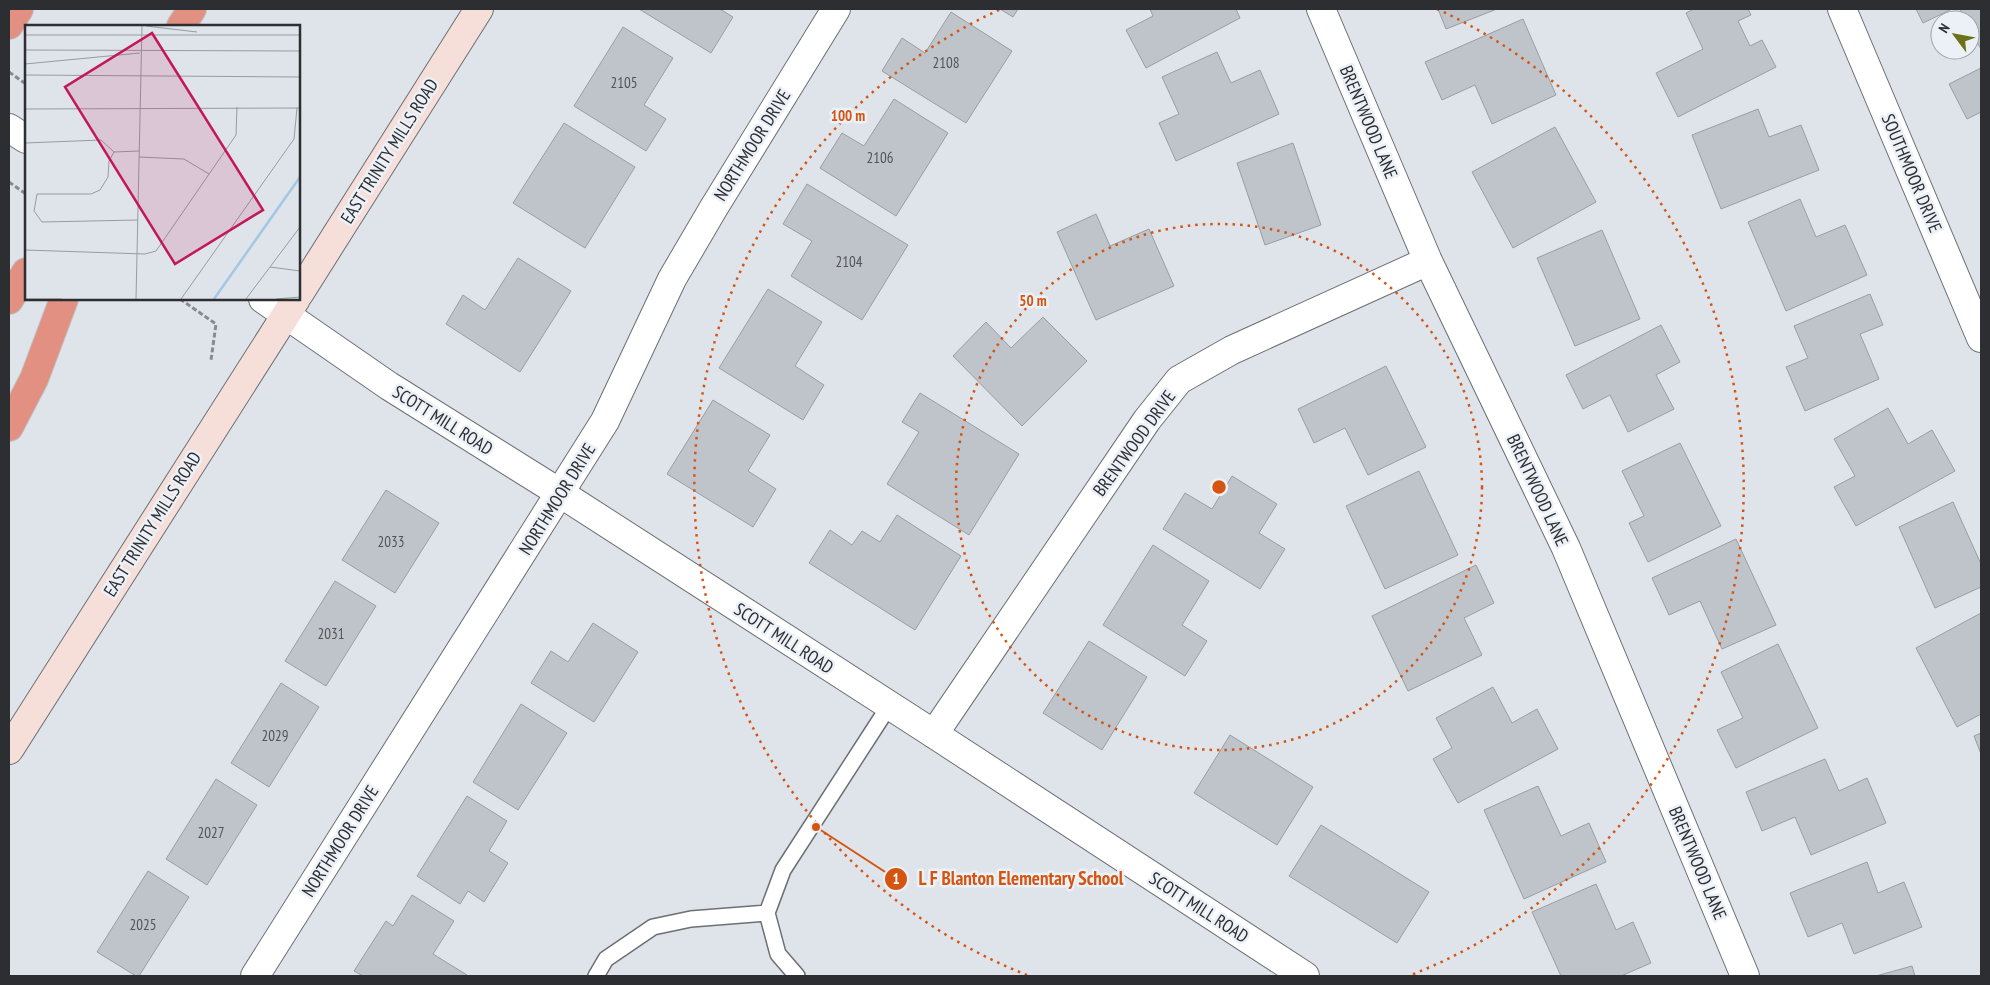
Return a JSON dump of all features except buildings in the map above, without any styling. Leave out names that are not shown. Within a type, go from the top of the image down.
[{"type":"highway","points":[[9,25],[19,9]]},
{"type":"highway","points":[[182,25],[192,9]]},
{"type":"highway","points":[[9,300],[25,274]]},
{"type":"highway","points":[[9,427],[34,379],[64,300]]},
{"type":"main road","name":"EAST TRINITY MILLS ROAD","points":[[300,292],[479,9]]},
{"type":"main road","name":"EAST TRINITY MILLS ROAD","points":[[9,750],[294,302]]},
{"type":"street","name":"NORTHMOOR DRIVE","points":[[255,976],[605,422],[672,279],[836,9]]},
{"type":"street","name":"BRENTWOOD LANE","points":[[1321,9],[1428,261],[1566,548],[1745,976]]},
{"type":"street","name":"SOUTHMOOR DRIVE","points":[[1842,9],[1981,338]]},
{"type":"street","points":[[9,128],[25,139]]},
{"type":"street","name":"BRENTWOOD DRIVE","points":[[934,734],[1147,420],[1179,380],[1232,350],[1428,261]]},
{"type":"street","name":"SCOTT MILL ROAD","points":[[273,300],[294,302],[389,386],[934,734],[1305,976]]},
{"type":"lane","points":[[797,976],[778,954],[767,913],[783,870],[889,706]]},
{"type":"lane","points":[[596,976],[606,959],[653,927],[691,919],[767,913]]},
{"type":"path","points":[[9,72],[25,83]]},
{"type":"path","points":[[9,182],[25,193]]},
{"type":"path","points":[[181,300],[216,324],[212,360]]},
{"type":"place","name":"L F Blanton Elementary School","points":[[816,827]]}]
